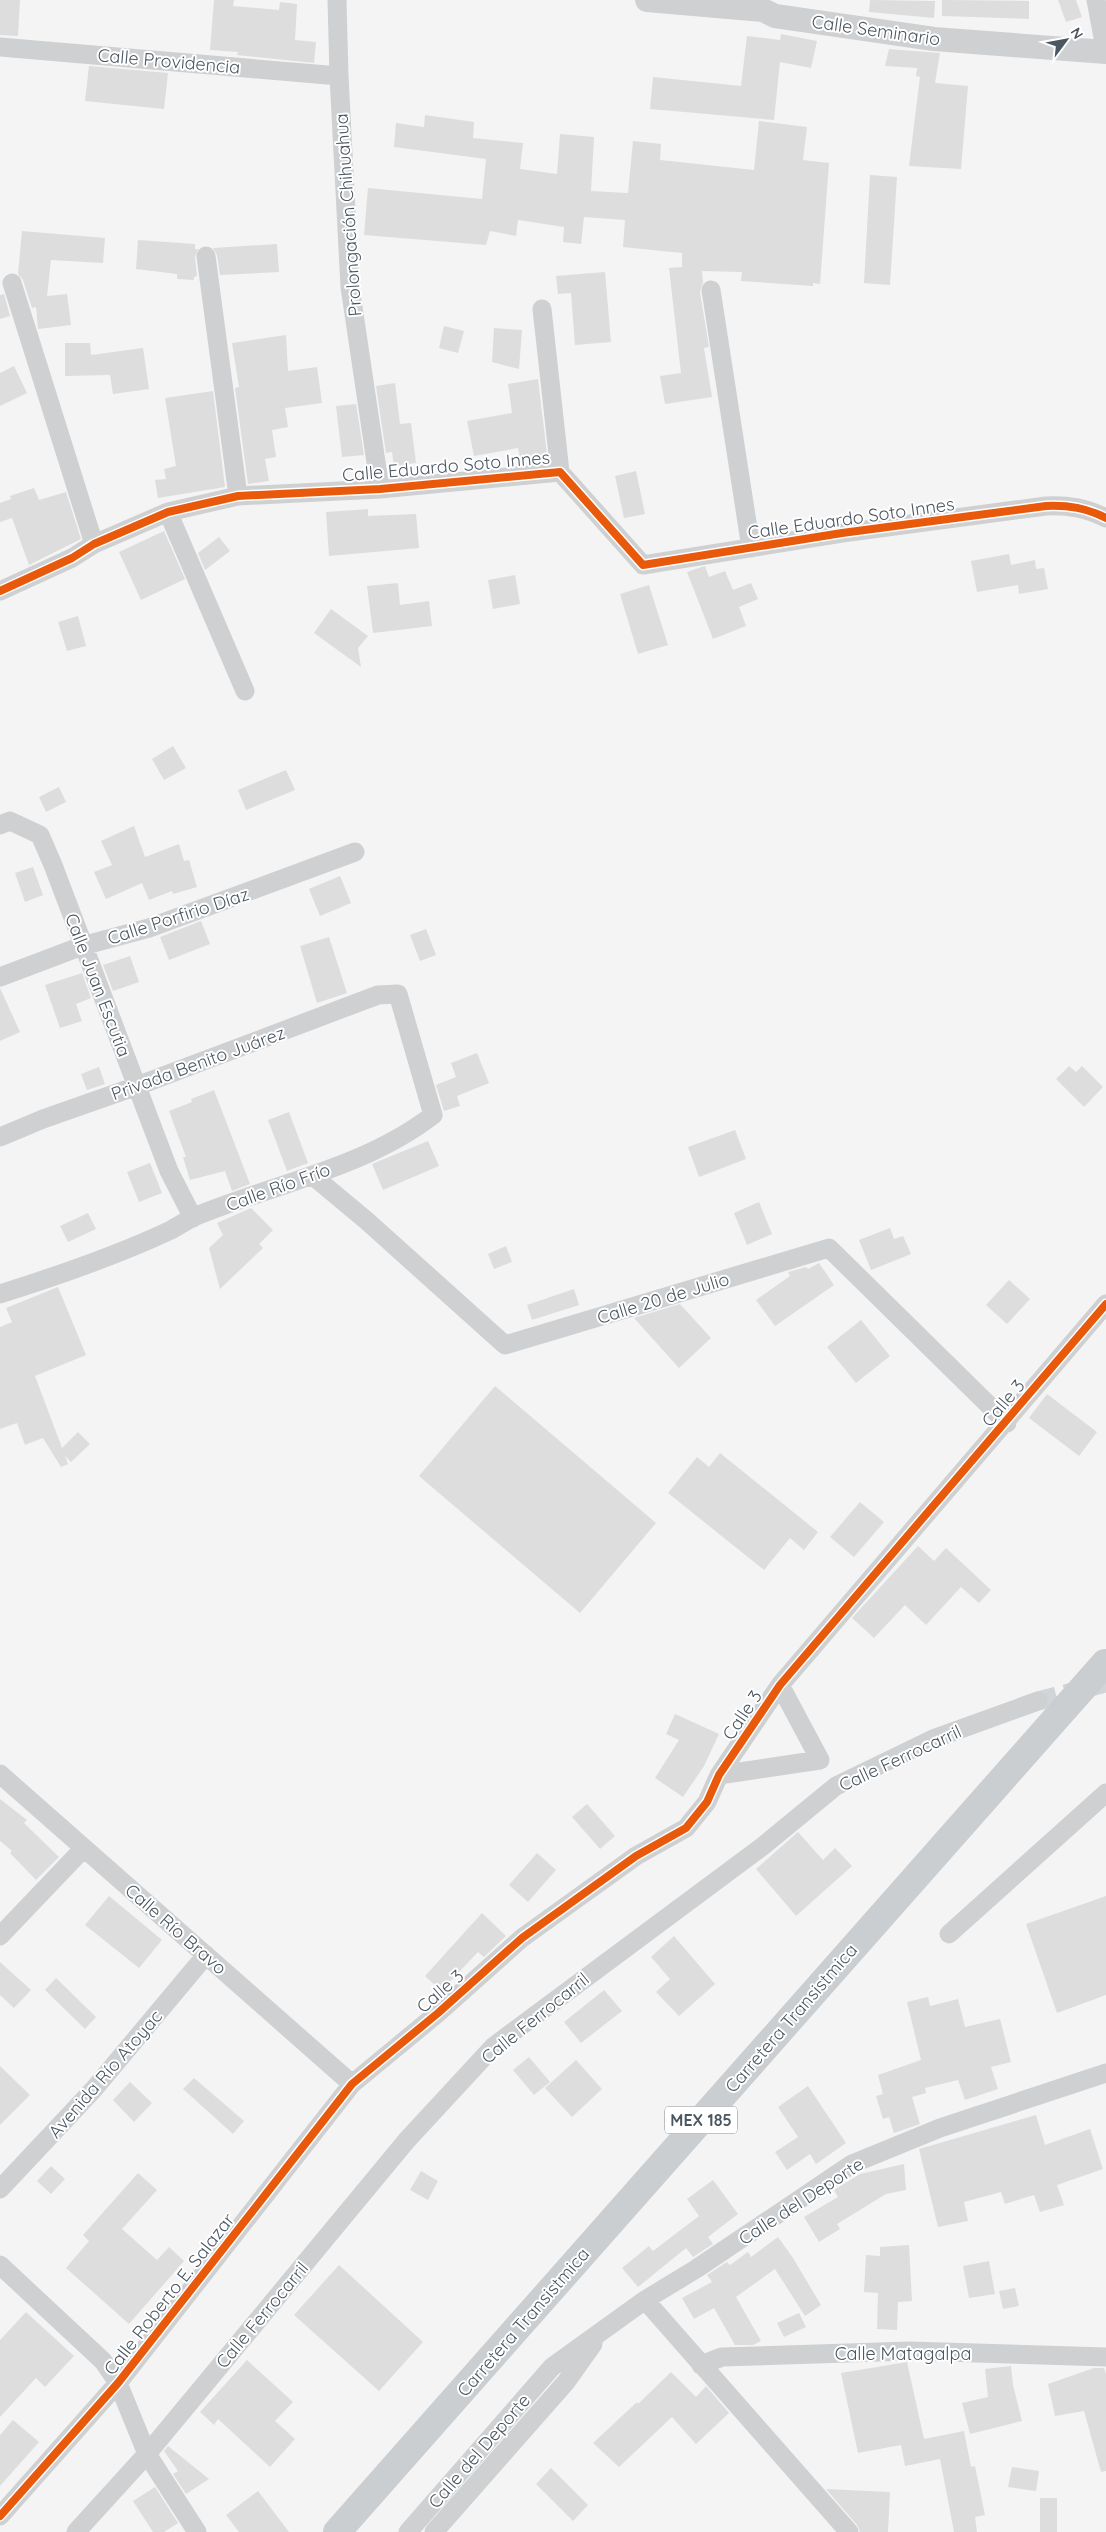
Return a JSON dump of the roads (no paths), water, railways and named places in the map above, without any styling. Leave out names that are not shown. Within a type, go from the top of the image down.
[{"type":"main road","name":"Carretera Transistmica","points":[[336,2532],[1105,1662]]},
{"type":"street","name":"Prolongación Chihuahua","points":[[338,0],[338,76],[350,287],[380,489]]},
{"type":"street","name":"Calle Seminario","points":[[647,0],[761,5],[776,16],[934,40],[1104,52]]},
{"type":"street","points":[[1096,0],[1104,52]]},
{"type":"street","name":"Calle Providencia","points":[[0,47],[338,76]]},
{"type":"street","points":[[206,256],[238,496]]},
{"type":"street","points":[[12,283],[94,544]]},
{"type":"street","points":[[711,290],[751,548]]},
{"type":"street","points":[[542,309],[560,472]]},
{"type":"street","name":"Calle Eduardo Soto Innes","points":[[0,591],[72,558],[94,544],[168,512],[238,496],[380,489],[560,472],[644,564],[842,533],[1046,506],[1068,505],[1091,511],[1106,518]]},
{"type":"street","points":[[168,512],[245,691]]},
{"type":"street","name":"Calle Juan Escutia","points":[[0,825],[10,821],[40,835],[169,1171],[193,1218]]},
{"type":"street","name":"Calle Porfirio Díaz","points":[[0,977],[82,946],[149,928],[355,852]]},
{"type":"street","name":"Privada Benito Juárez","points":[[0,1137],[43,1119],[137,1086],[378,995],[398,994]]},
{"type":"street","name":"Calle Río Frío","points":[[0,1294],[54,1277],[170,1230],[193,1218],[313,1176],[409,1134],[433,1115],[398,994]]},
{"type":"street","name":"Calle 20 de Julio","points":[[313,1176],[367,1221],[505,1345],[829,1248],[1007,1423]]},
{"type":"street","name":"Calle 3","points":[[352,2084],[438,2013],[522,1938],[636,1856],[686,1828],[706,1802],[719,1775],[780,1685],[1007,1423],[1106,1304]]},
{"type":"street","points":[[780,1685],[836,1786]]},
{"type":"street","name":"Calle Ferrocarril","points":[[76,2532],[147,2454],[407,2140],[494,2046],[763,1846],[836,1786],[933,1739],[1038,1701]]},
{"type":"street","points":[[719,1775],[820,1760]]},
{"type":"street","name":"Calle Río Bravo","points":[[0,1774],[352,2084]]},
{"type":"street","points":[[949,1934],[1106,1793]]},
{"type":"street","points":[[0,1936],[84,1848]]},
{"type":"street","name":"Avenida Río Atoyac","points":[[0,2190],[94,2089],[206,1955]]},
{"type":"street","name":"Calle del Deporte","points":[[408,2532],[552,2367],[599,2335],[645,2300],[696,2269],[852,2164],[940,2128],[1106,2073]]},
{"type":"street","name":"Calle Roberto E. Salazar","points":[[0,2516],[118,2383],[352,2084]]},
{"type":"street","points":[[0,2265],[103,2361],[118,2383],[147,2454],[197,2532]]},
{"type":"street","points":[[645,2300],[849,2532]]},
{"type":"street","name":"Calle del Deporte","points":[[434,2532],[566,2382],[599,2335]]},
{"type":"street","name":"Calle Matagalpa","points":[[701,2364],[722,2357],[910,2351],[1106,2357]]},
{"type":"tunnel","points":[[1038,1701],[1106,1683]]}]
